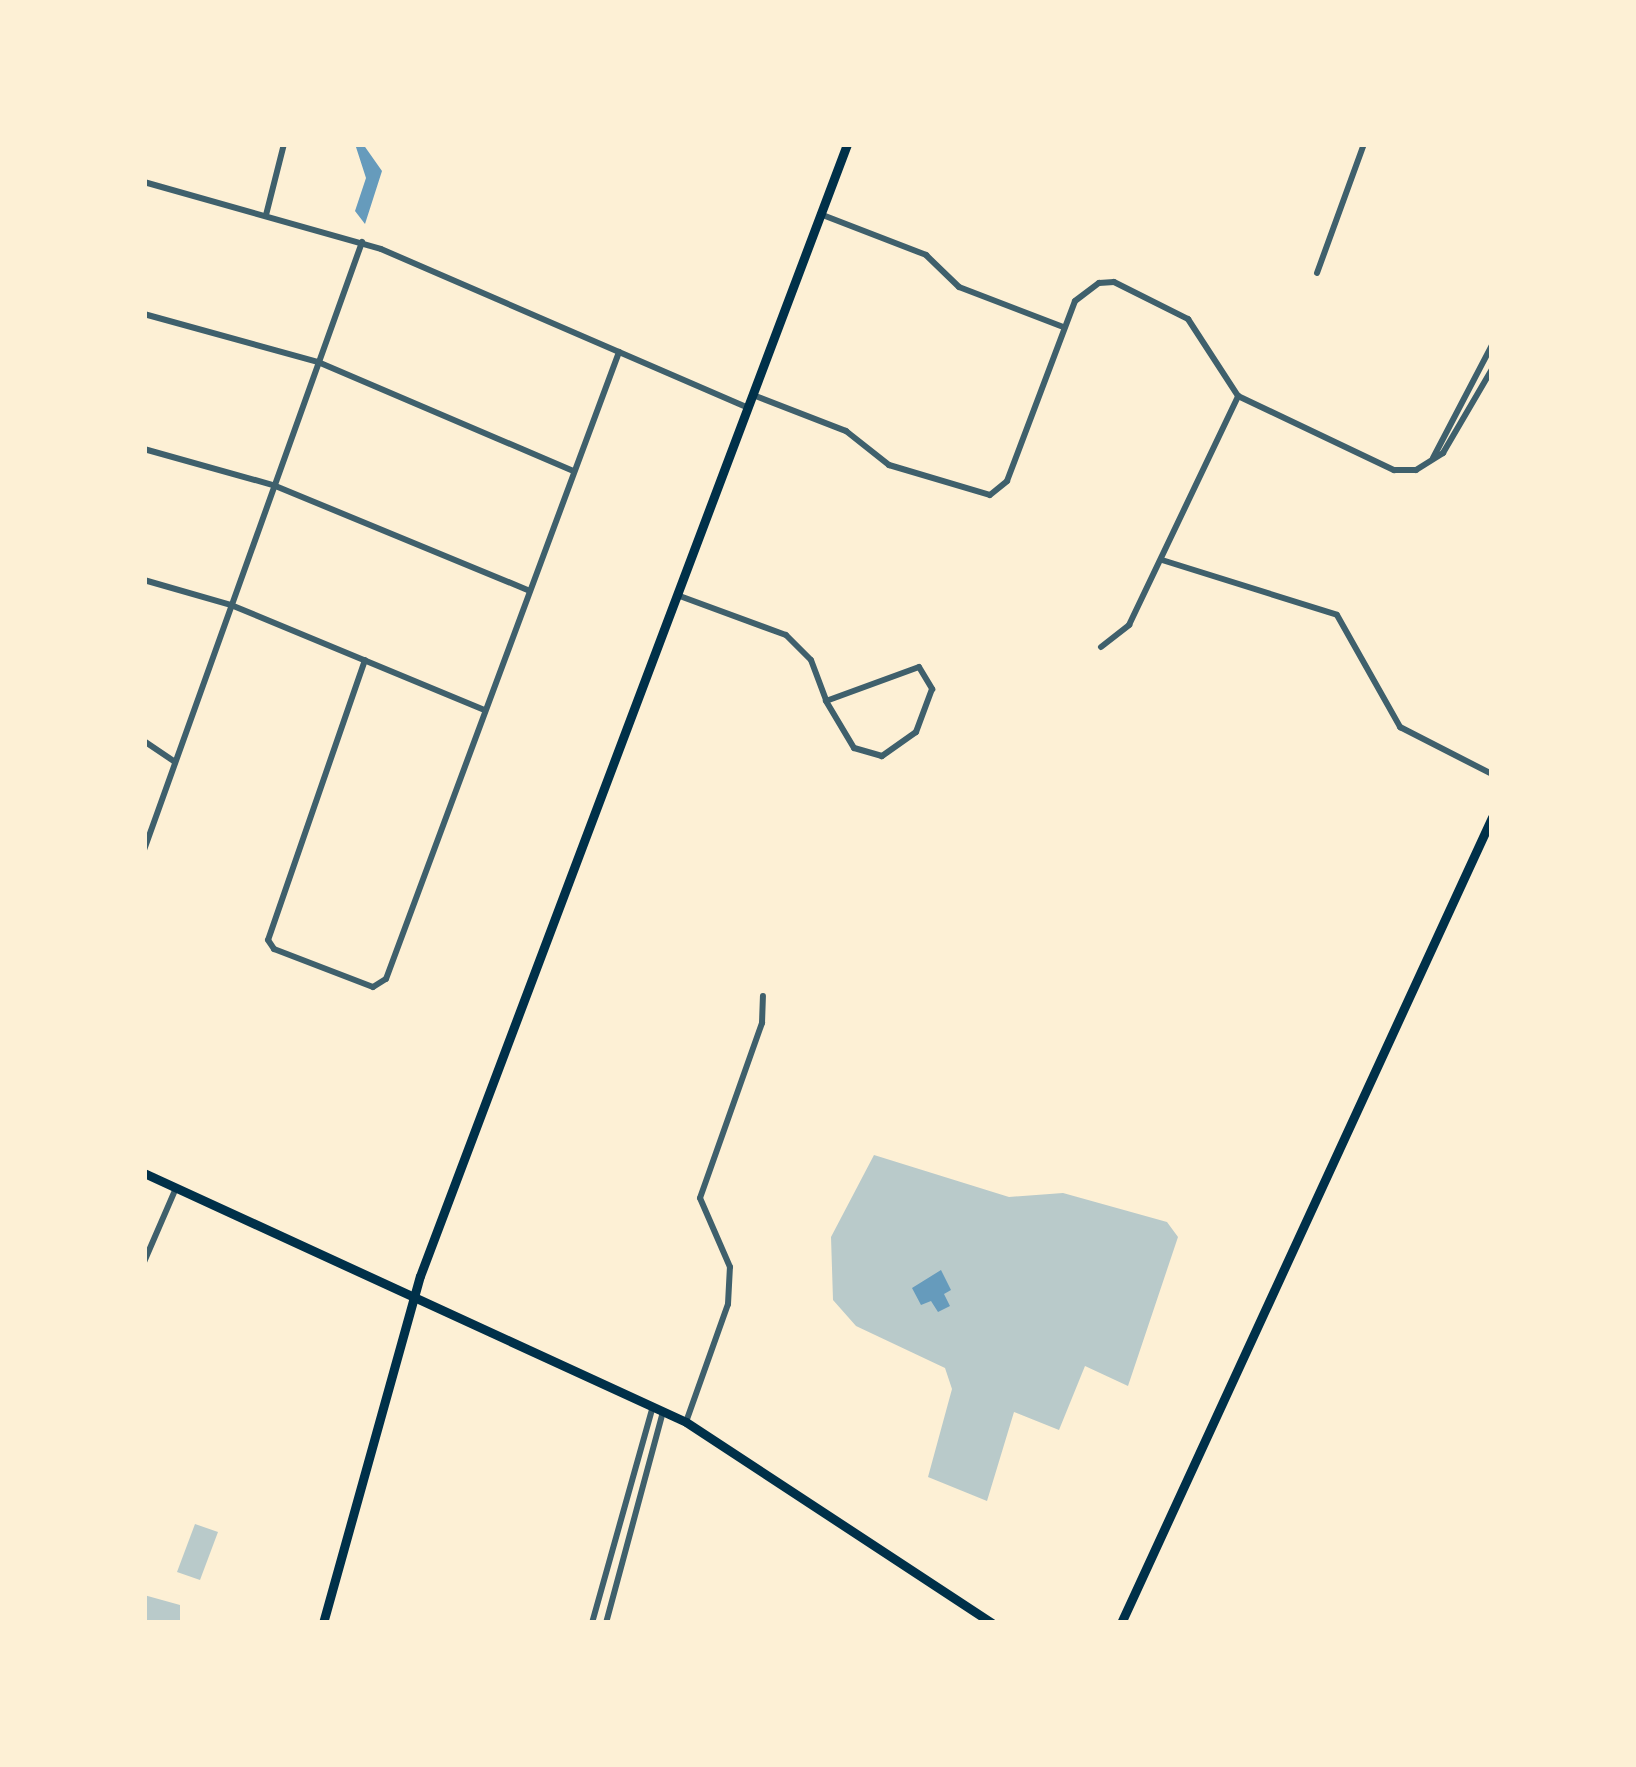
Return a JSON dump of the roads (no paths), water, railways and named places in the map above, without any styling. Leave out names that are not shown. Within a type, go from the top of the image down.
[{"type":"main road","points":[[323,1623],[415,1293],[847,144]]},
{"type":"main road","points":[[1120,1623],[1492,817]]},
{"type":"main road","points":[[144,1173],[415,1293],[686,1422],[992,1623]]},
{"type":"street","points":[[266,215],[284,144]]},
{"type":"street","points":[[1317,273],[1364,144]]},
{"type":"street","points":[[144,182],[362,242],[748,407]]},
{"type":"street","points":[[820,214],[926,256],[959,286],[1063,327]]},
{"type":"street","points":[[144,850],[362,242]]},
{"type":"street","points":[[753,395],[846,431],[889,465],[990,495],[1007,482],[1063,327],[1082,292],[1114,283],[1194,324],[1238,396],[1394,470],[1433,458],[1492,369]]},
{"type":"street","points":[[144,314],[318,362],[573,471]]},
{"type":"street","points":[[1433,458],[1492,345]]},
{"type":"street","points":[[365,660],[268,940],[274,949],[383,985],[619,352]]},
{"type":"street","points":[[1101,647],[1129,625],[1238,396]]},
{"type":"street","points":[[144,449],[273,485],[528,590]]},
{"type":"street","points":[[1162,560],[1337,615],[1400,727],[1492,774]]},
{"type":"street","points":[[144,580],[231,605],[485,710]]},
{"type":"street","points":[[677,595],[786,635],[812,660],[826,700],[847,742],[882,755],[916,732],[931,681],[923,668],[910,667],[826,700]]},
{"type":"street","points":[[144,741],[175,762]]},
{"type":"street","points":[[686,1422],[728,1304],[730,1267],[700,1198],[762,1023],[764,996]]},
{"type":"street","points":[[144,1262],[176,1188]]},
{"type":"street","points":[[592,1623],[658,1408]]},
{"type":"street","points":[[606,1623],[658,1408]]},
{"type":"street","points":[[610,1559],[622,1563]]},
{"type":"water","points":[[355,144],[363,144],[382,171],[365,224],[355,211],[366,178]]},
{"type":"water","points":[[941,1270],[951,1290],[944,1294],[950,1306],[938,1312],[931,1301],[921,1305],[912,1288]]}]
